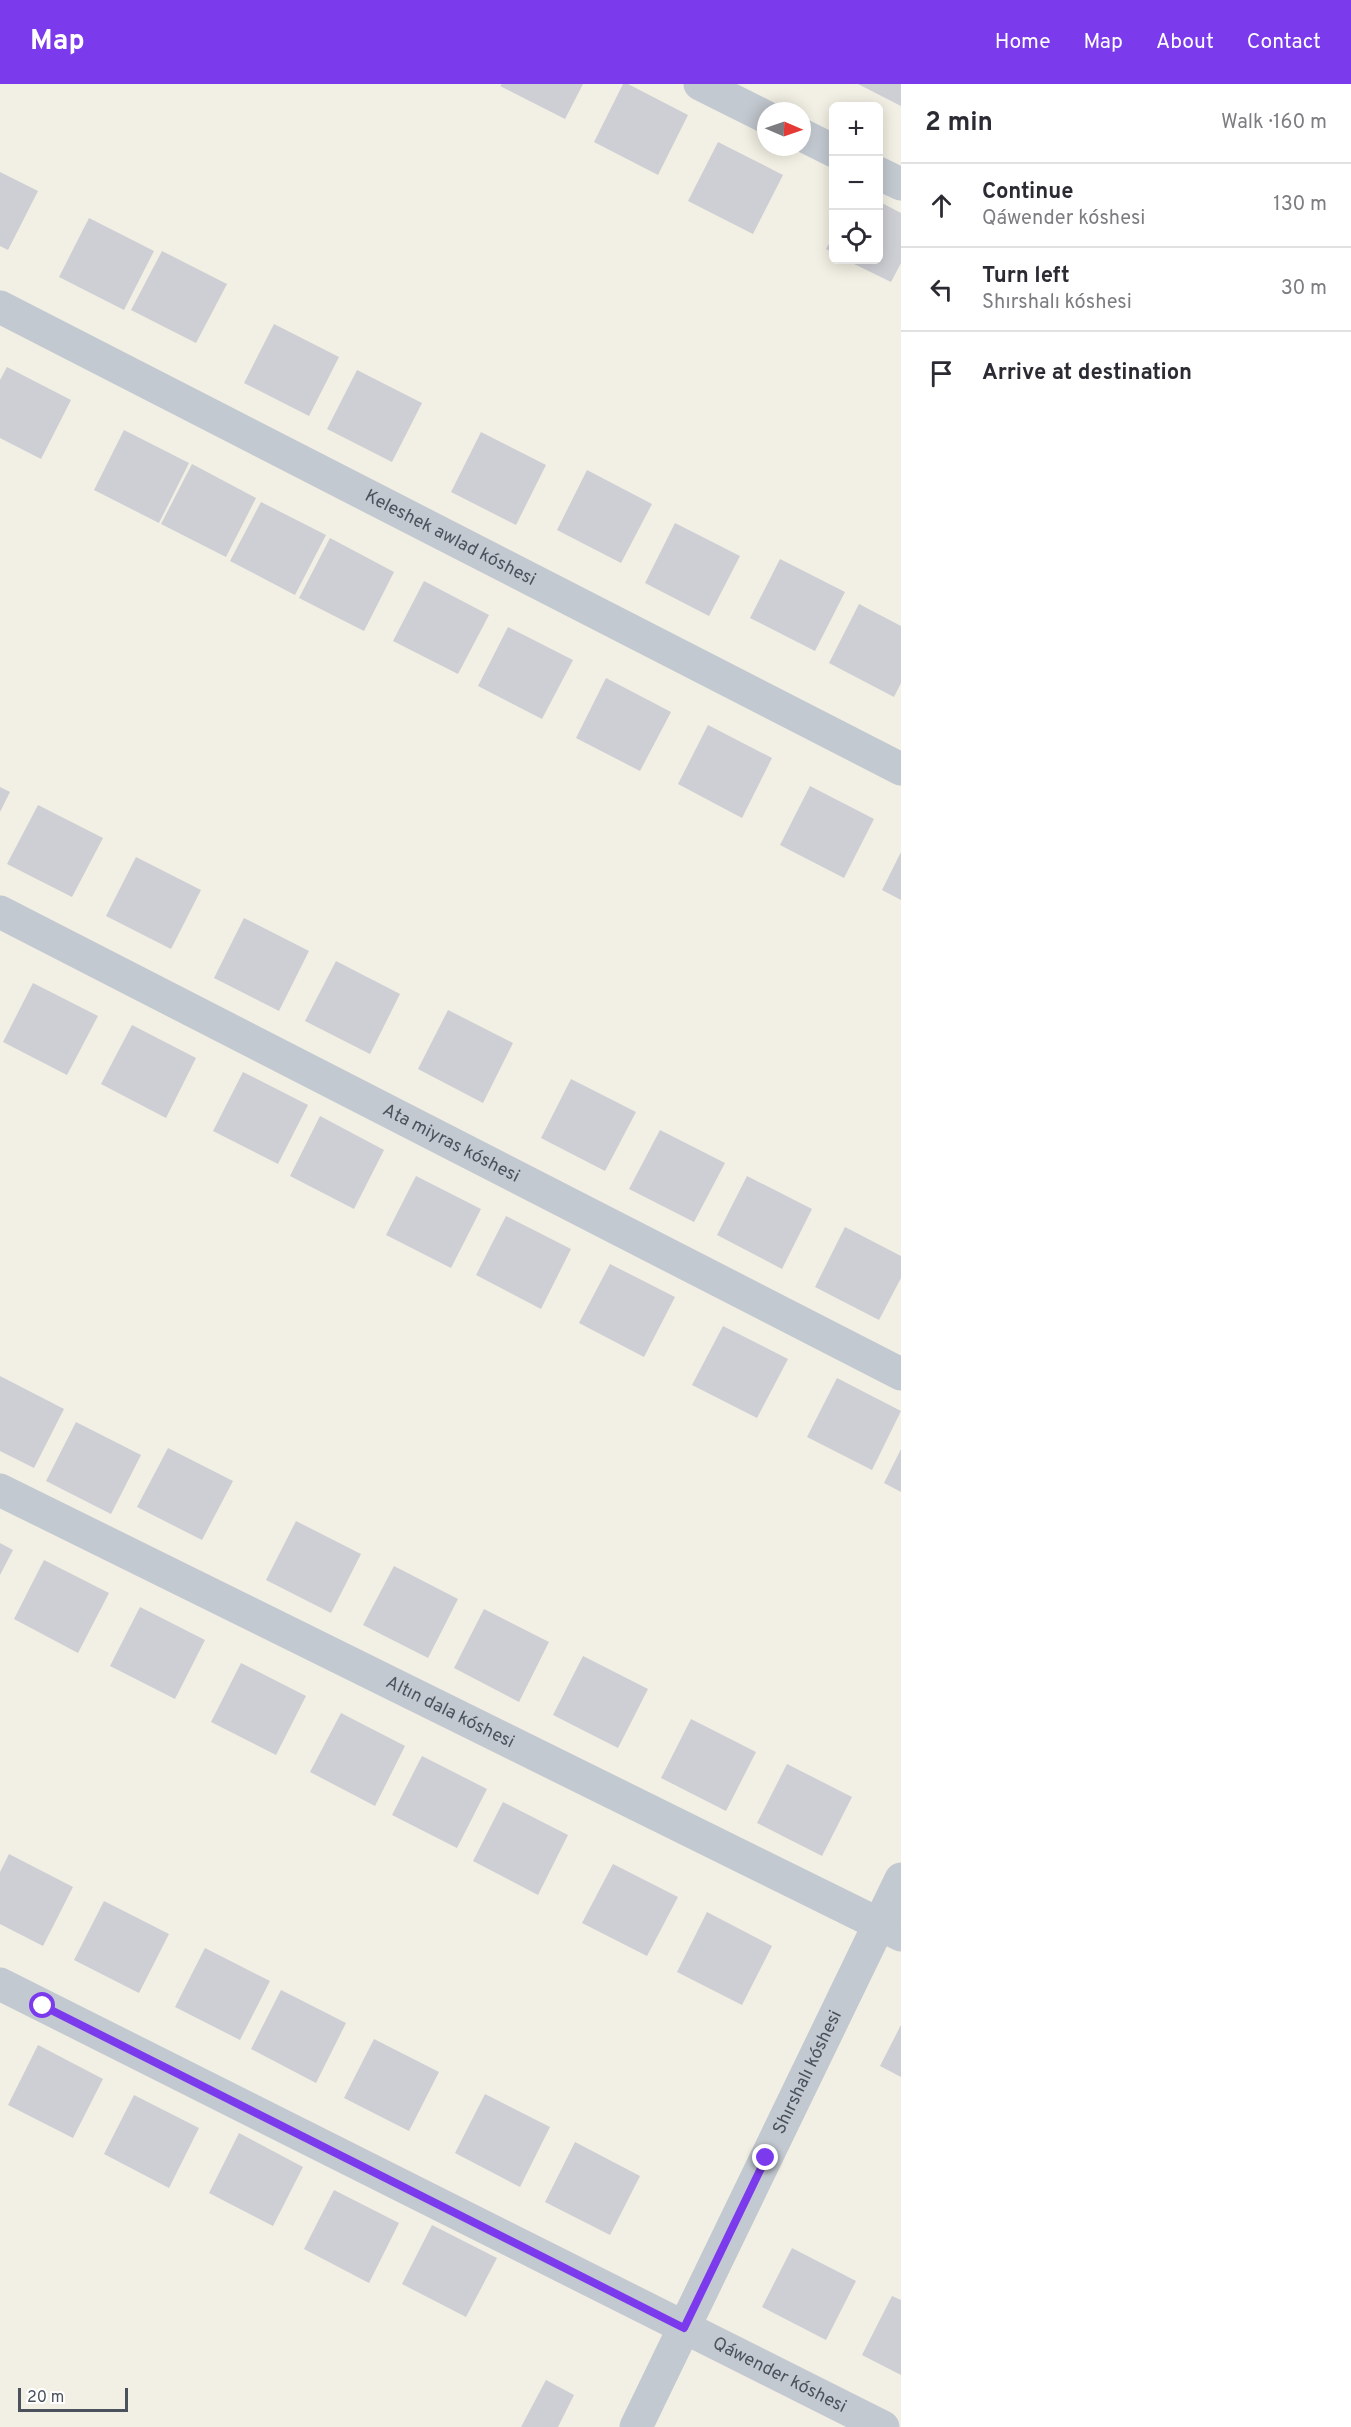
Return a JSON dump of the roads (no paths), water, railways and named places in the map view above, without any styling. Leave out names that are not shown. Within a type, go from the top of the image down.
[{"type":"street","points":[[700,84],[757,112]]},
{"type":"street","points":[[811,140],[829,148]]},
{"type":"street","points":[[883,175],[901,184]]},
{"type":"street","name":"Keleshek awlad kóshesi","points":[[0,307],[901,769]]},
{"type":"street","name":"Ata miyras kóshesi","points":[[0,912],[901,1374]]},
{"type":"street","name":"Altın dala kóshesi","points":[[0,1490],[890,1929]]},
{"type":"street","name":"Shırshalı kóshesi","points":[[636,2427],[684,2328],[890,1929],[901,1879]]},
{"type":"street","name":"Qáwender kóshesi","points":[[0,1984],[883,2427]]}]
